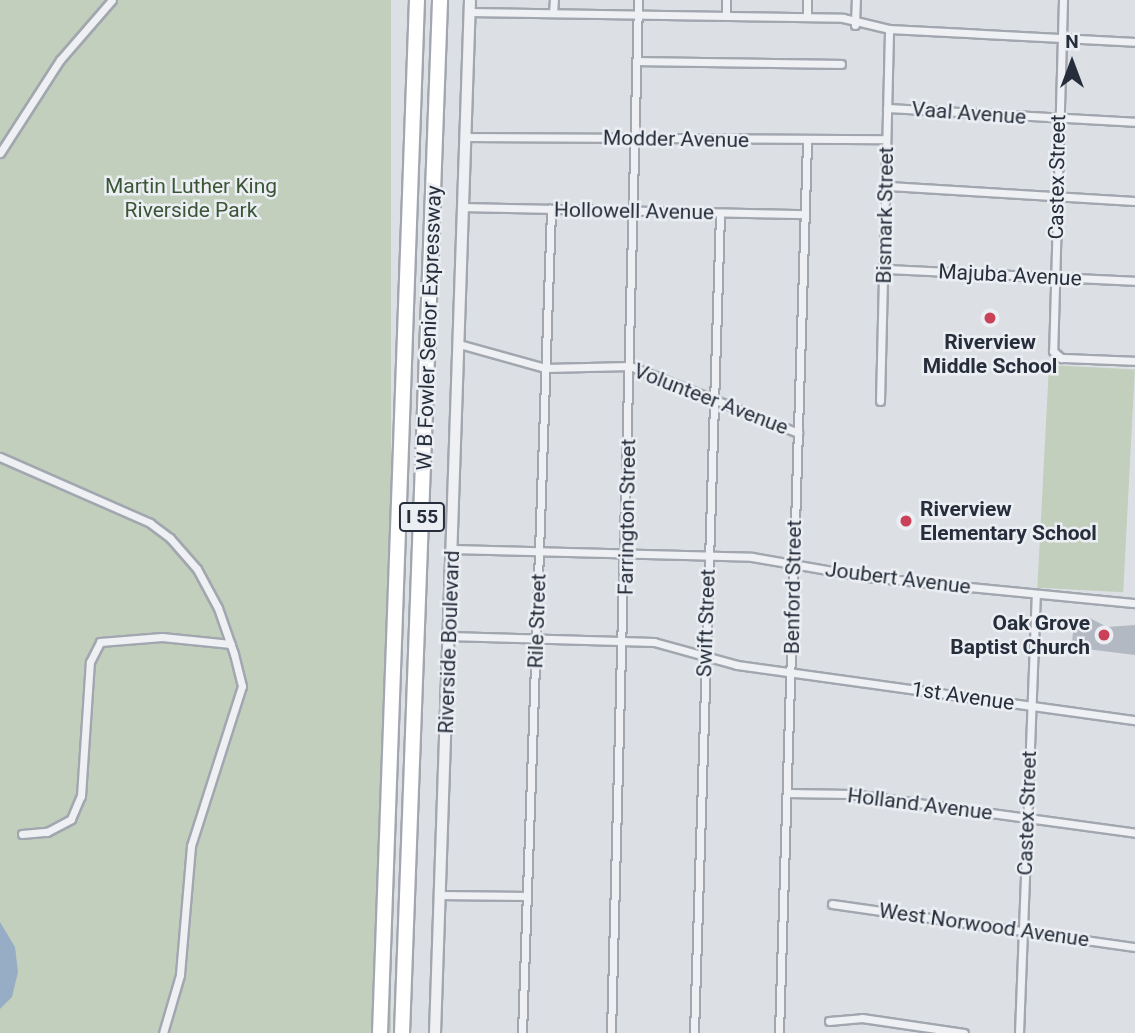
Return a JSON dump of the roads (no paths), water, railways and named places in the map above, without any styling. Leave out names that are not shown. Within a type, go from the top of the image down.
[{"type":"highway","name":"W B Fowler Senior Expressway","points":[[380,1033],[417,0]]},
{"type":"highway","name":"W B Fowler Senior Expressway","points":[[402,1033],[440,0]]},
{"type":"street","points":[[0,153],[60,60],[112,0]]},
{"type":"street","name":"Riverside Boulevard","points":[[435,1033],[470,0]]},
{"type":"street","points":[[553,13],[554,0]]},
{"type":"street","name":"Farrington Street","points":[[611,1033],[628,552],[638,0]]},
{"type":"street","points":[[726,0],[726,16]]},
{"type":"street","points":[[807,0],[807,17]]},
{"type":"street","points":[[855,24],[856,0]]},
{"type":"street","name":"Castex Street","points":[[1063,0],[1054,354],[1135,361]]},
{"type":"street","points":[[469,12],[843,18],[855,24],[889,29],[1135,42]]},
{"type":"street","name":"Bismark Street","points":[[880,401],[888,186],[886,139],[889,29]]},
{"type":"street","points":[[636,61],[841,64]]},
{"type":"street","name":"Vaal Avenue","points":[[887,108],[1135,122]]},
{"type":"street","name":"Modder Avenue","points":[[466,137],[807,141],[886,139]]},
{"type":"street","name":"Benford Street","points":[[779,1033],[807,141]]},
{"type":"street","points":[[888,186],[1135,201]]},
{"type":"street","name":"Hollowell Avenue","points":[[464,207],[804,214]]},
{"type":"street","name":"Rile Street","points":[[522,1033],[551,209]]},
{"type":"street","name":"Swift Street","points":[[694,1033],[720,212]]},
{"type":"street","name":"Majuba Avenue","points":[[885,269],[1135,281]]},
{"type":"street","name":"Volunteer Avenue","points":[[459,344],[545,368],[630,366],[798,433]]},
{"type":"street","points":[[0,457],[150,523],[170,538],[197,569],[231,644],[242,686],[191,846],[180,975],[163,1033]]},
{"type":"street","name":"Joubert Avenue","points":[[452,549],[708,555],[793,564],[868,577],[1135,603]]},
{"type":"street","name":"Castex Street","points":[[1019,1033],[1036,594]]},
{"type":"street","name":"1st Avenue","points":[[449,636],[654,642],[705,659],[1135,720]]},
{"type":"street","points":[[22,834],[47,832],[71,819],[81,796],[90,662],[100,642],[162,637],[231,644]]},
{"type":"street","name":"Holland Avenue","points":[[788,793],[852,794],[1135,833]]},
{"type":"street","points":[[440,895],[526,896]]},
{"type":"street","name":"West Norwood Avenue","points":[[832,904],[1135,947]]},
{"type":"street","points":[[829,1021],[862,1018],[964,1033]]},
{"type":"water","points":[[0,922],[15,947],[18,972],[12,997],[0,1009]]},
{"type":"place","name":"Riverview Middle School","points":[[990,318]]},
{"type":"place","name":"Riverview Elementary School","points":[[906,521]]},
{"type":"place","name":"Oak Grove Baptist Church","points":[[1104,635]]},
{"type":"park label","name":"Martin Luther King Riverside Park","points":[[191,198]]}]
